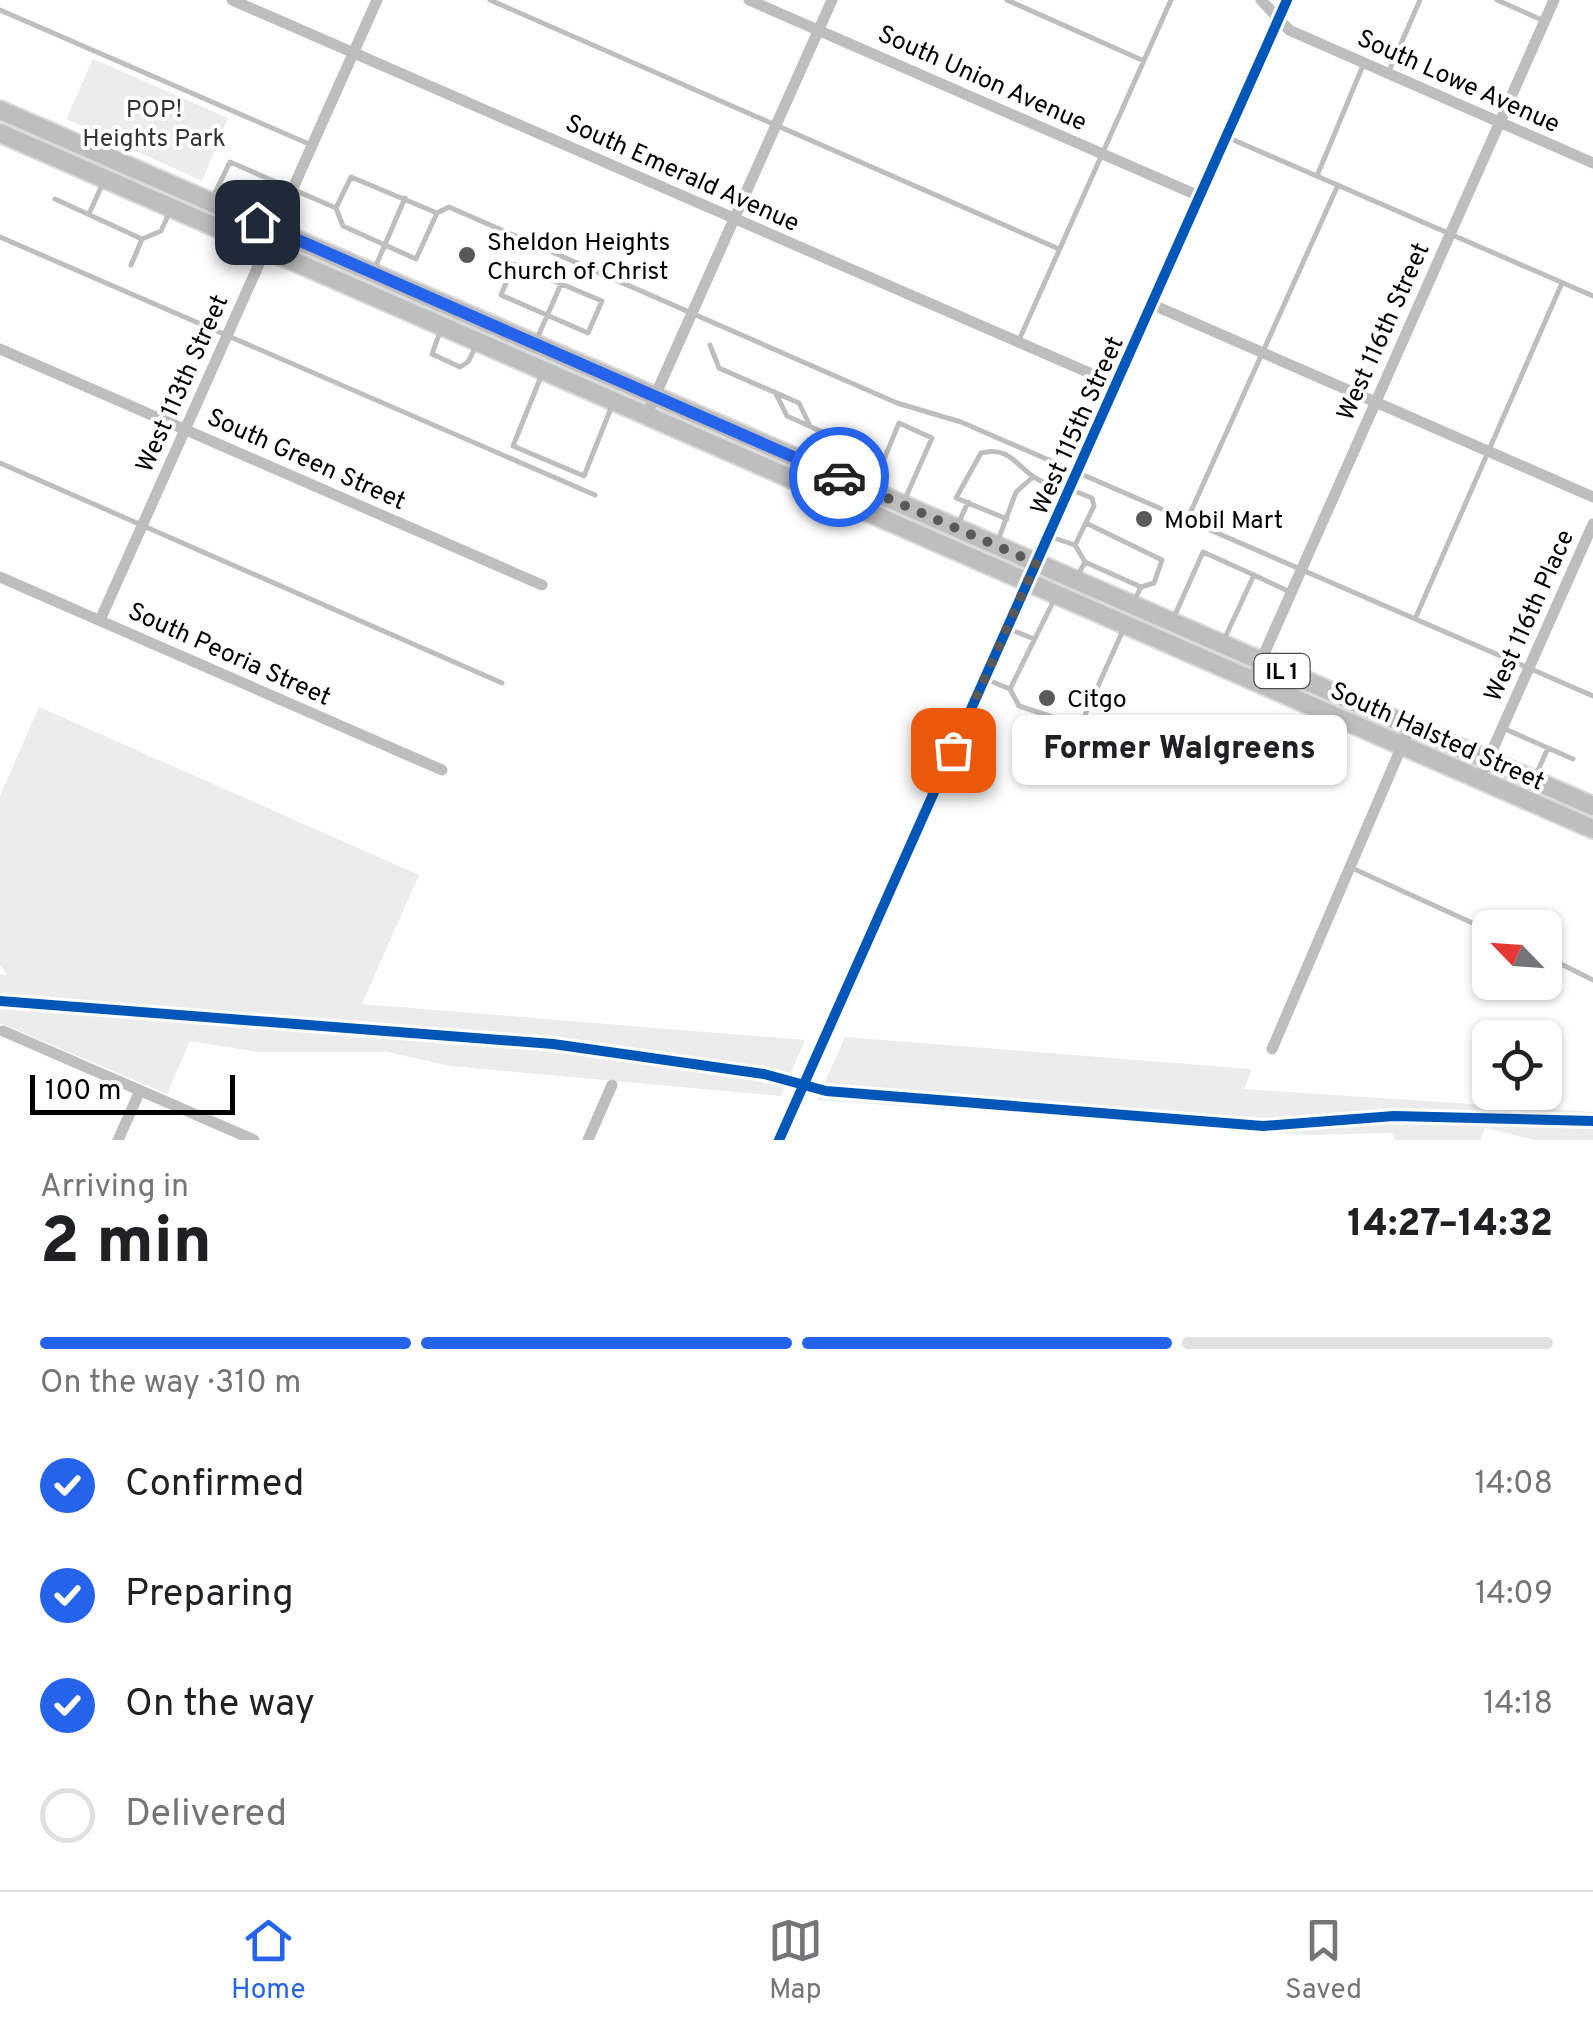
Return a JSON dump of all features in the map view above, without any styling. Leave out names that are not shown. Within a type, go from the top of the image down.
[{"type":"main road","name":"South Halsted Street","points":[[0,110],[1593,806]]},
{"type":"main road","name":"South Halsted Street","points":[[0,133],[1593,829]]},
{"type":"street","name":"South Emerald Avenue","points":[[232,0],[1116,384]]},
{"type":"street","name":"West 113th Street","points":[[100,620],[377,0]]},
{"type":"street","name":"South Union Avenue","points":[[749,0],[1199,196]]},
{"type":"street","points":[[646,416],[832,0]]},
{"type":"street","name":"South Lowe Avenue","points":[[1261,0],[1289,30],[1593,163]]},
{"type":"street","name":"West 115th Street","points":[[779,1140],[1287,0]]},
{"type":"street","name":"West 116th Street","points":[[1252,681],[1554,0]]},
{"type":"street","points":[[1151,304],[1593,497]]},
{"type":"street","name":"South Green Street","points":[[0,348],[542,586]]},
{"type":"street","name":"West 116th Place","points":[[1479,780],[1593,524]]},
{"type":"street","name":"South Peoria Street","points":[[0,577],[442,770]]},
{"type":"street","points":[[1272,1049],[1410,727]]},
{"type":"street","points":[[1,1030],[254,1140]]},
{"type":"street","points":[[588,1140],[612,1085]]},
{"type":"street","points":[[118,1140],[140,1091]]},
{"type":"lane","points":[[490,0],[1060,249]]},
{"type":"lane","points":[[1007,0],[1144,60]]},
{"type":"lane","points":[[1018,342],[1171,0]]},
{"type":"lane","points":[[1388,74],[1420,0]]},
{"type":"lane","points":[[1497,0],[1545,21]]},
{"type":"lane","points":[[0,10],[312,146]]},
{"type":"lane","points":[[1317,176],[1364,63]]},
{"type":"lane","points":[[1226,136],[1593,296]]},
{"type":"lane","points":[[211,202],[230,162],[336,208],[343,226],[416,258],[437,213],[449,207],[897,404],[962,422],[1593,696]]},
{"type":"lane","points":[[336,208],[350,177],[437,213]]},
{"type":"lane","points":[[89,214],[105,178]]},
{"type":"lane","points":[[1187,520],[1338,185]]},
{"type":"lane","points":[[372,273],[405,198]]},
{"type":"lane","points":[[54,199],[142,238],[161,231],[172,208]]},
{"type":"lane","points":[[0,237],[594,495]]},
{"type":"lane","points":[[131,265],[142,238]]},
{"type":"lane","points":[[514,264],[602,301],[588,333],[547,315],[501,295],[514,264]]},
{"type":"lane","points":[[1415,619],[1562,282]]},
{"type":"lane","points":[[534,344],[561,284]]},
{"type":"lane","points":[[442,326],[432,350],[434,357],[464,367],[478,342]]},
{"type":"lane","points":[[710,345],[720,368],[800,403],[810,426]]},
{"type":"lane","points":[[543,371],[513,446],[584,476],[614,402]]},
{"type":"lane","points":[[775,392],[782,410],[849,444]]},
{"type":"lane","points":[[871,491],[899,423],[932,438],[903,505]]},
{"type":"lane","points":[[1008,519],[956,498],[980,453],[990,450],[1020,461],[1032,477],[1094,500],[1075,545]]},
{"type":"lane","points":[[0,463],[502,683]]},
{"type":"lane","points":[[996,546],[1016,492],[1032,477]]},
{"type":"lane","points":[[956,528],[968,502]]},
{"type":"lane","points":[[1048,536],[1075,545],[1085,562],[1141,587],[1154,583],[1162,560],[1086,524]]},
{"type":"lane","points":[[1172,623],[1203,552],[1291,592]]},
{"type":"lane","points":[[1076,581],[1085,562]]},
{"type":"lane","points":[[1222,645],[1254,575]]},
{"type":"lane","points":[[1132,606],[1141,587]]},
{"type":"lane","points":[[1010,689],[1056,595]]},
{"type":"lane","points":[[985,678],[1010,689],[1019,706],[1080,726],[1125,625]]},
{"type":"lane","points":[[1007,628],[1034,640]]},
{"type":"lane","points":[[1502,728],[1573,759]]},
{"type":"lane","points":[[1534,780],[1548,748]]},
{"type":"lane","points":[[1351,868],[1472,923]]},
{"type":"lane","points":[[1562,964],[1593,980]]},
{"type":"green space","name":"POP! Heights Park","points":[[93,59],[228,118],[202,181],[66,119]]},
{"type":"green space","points":[[39,707],[419,875],[362,1004],[805,1040],[781,1096],[450,1066],[388,1052],[258,1052],[190,1041],[167,1094],[0,1023],[0,975],[7,974],[0,965],[0,796]]},
{"type":"green space","points":[[845,1037],[1252,1069],[1244,1089],[1472,1104],[1472,1110],[1593,1112],[1593,1140],[1534,1140],[1485,1128],[1480,1140],[1394,1140],[1394,1133],[1306,1135],[817,1100]]},
{"type":"cycle path","points":[[779,1140],[1287,0]]},
{"type":"cycle path","points":[[0,1001],[553,1044],[764,1074],[826,1091],[1263,1126],[1394,1116],[1593,1121]]},
{"type":"way so far","points":[[839,477],[1036,563],[953,750]]},
{"type":"place","name":"Sheldon Heights Church of Christ","points":[[467,255]]},
{"type":"place","name":"Mobil Mart","points":[[1144,519]]},
{"type":"place","name":"Citgo","points":[[1047,698]]},
{"type":"place","name":"Former Walgreens","points":[[953,750]]},
{"type":"route","points":[[257,222],[839,477]]}]
